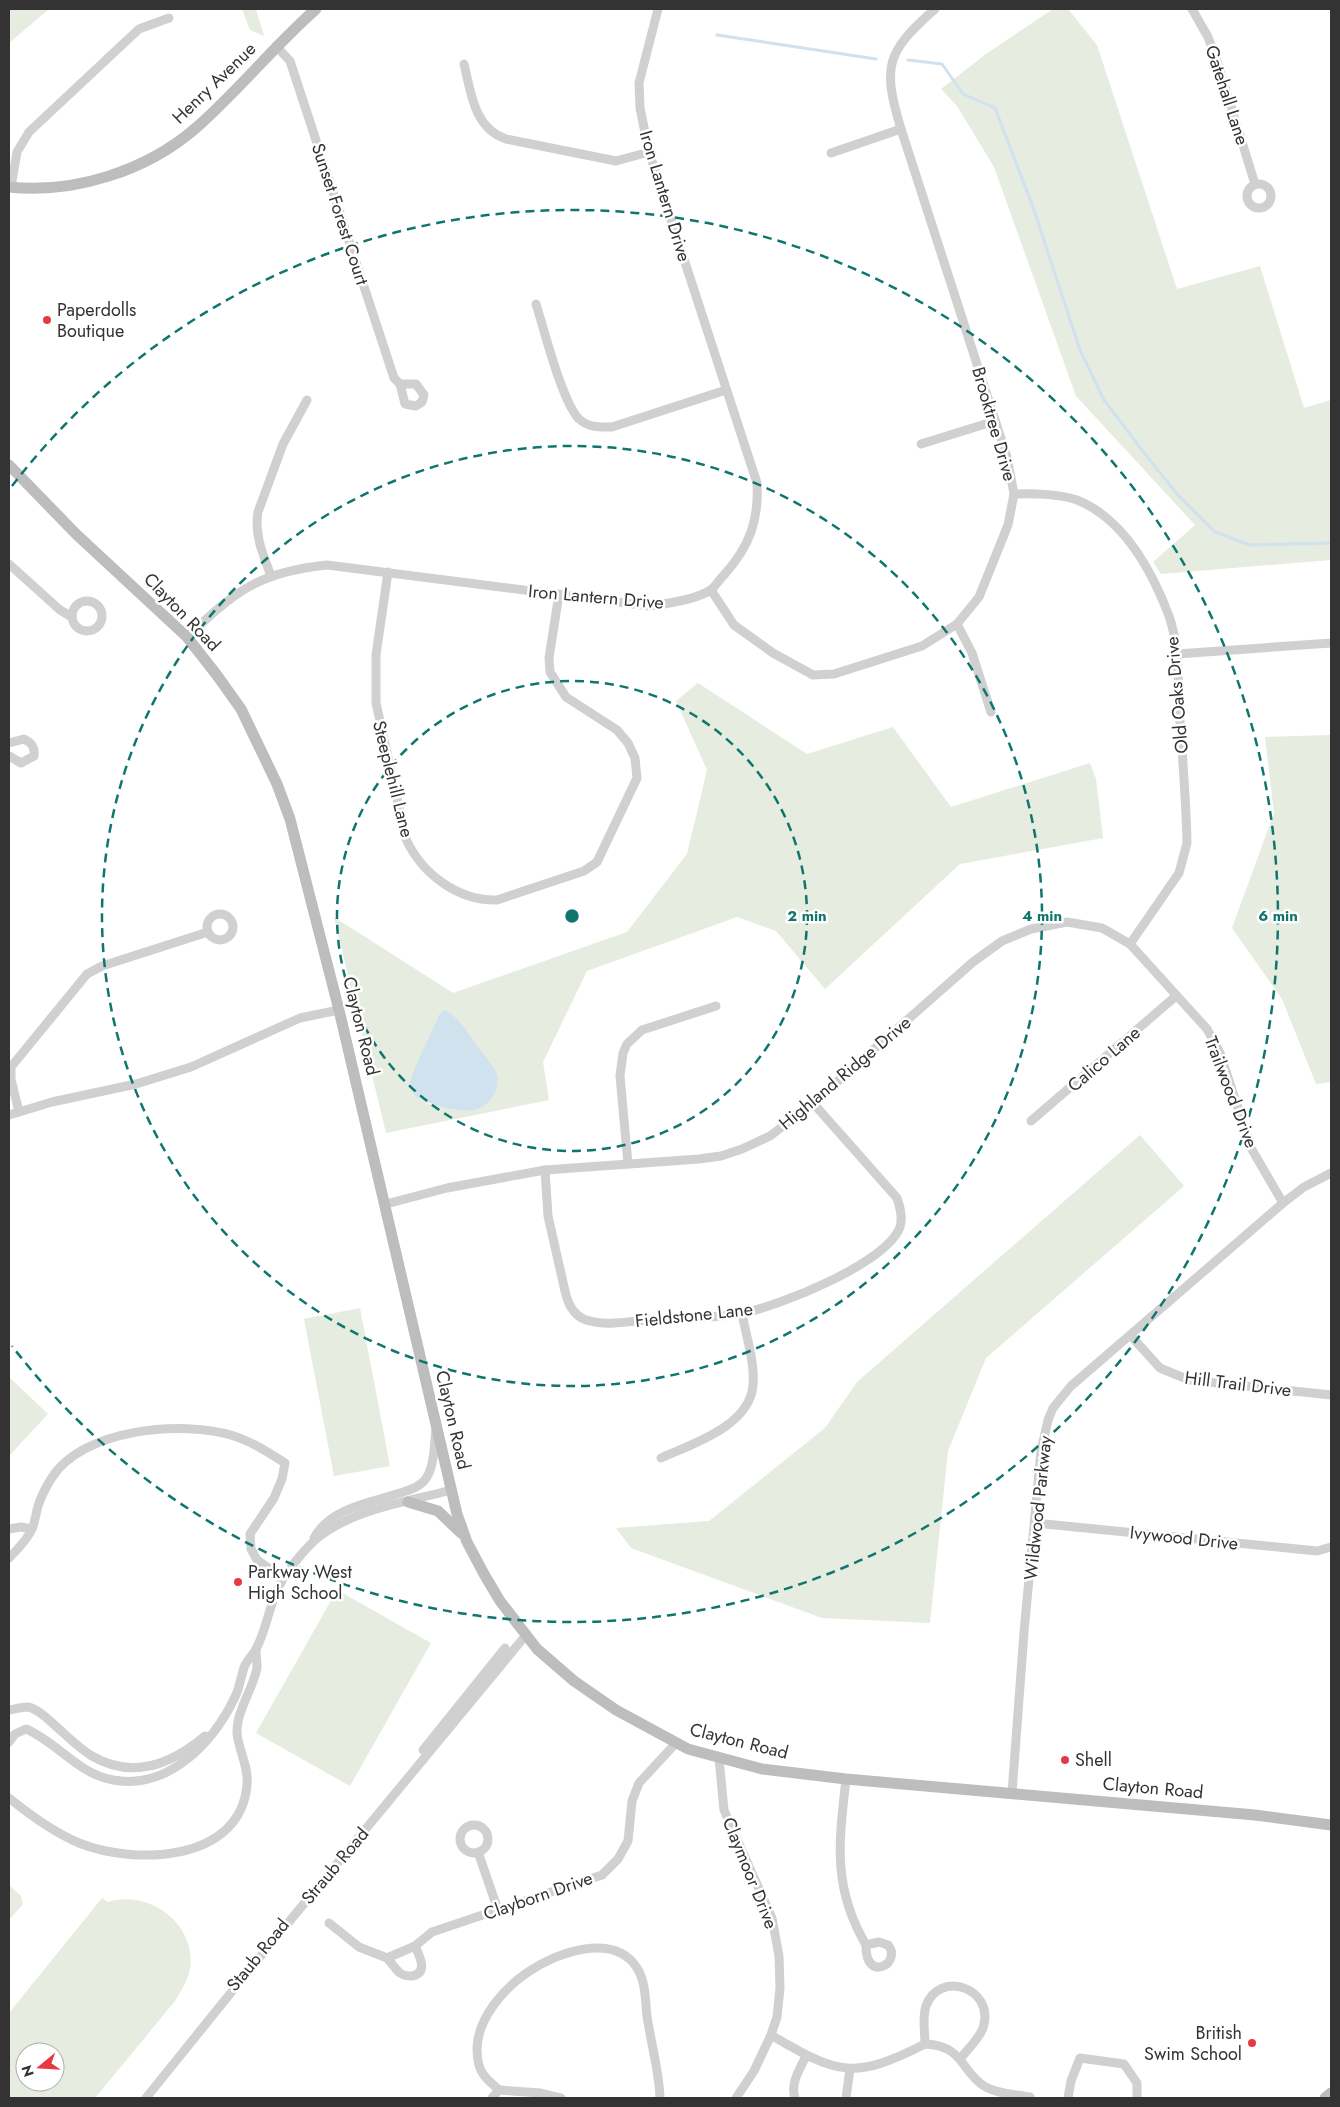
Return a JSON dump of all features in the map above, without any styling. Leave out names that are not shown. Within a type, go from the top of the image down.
[{"type":"main road","name":"Henry Avenue","points":[[10,187],[66,186],[99,179],[151,158],[195,128],[276,46],[316,9]]},
{"type":"main road","name":"Clayton Road","points":[[9,465],[76,534],[187,637],[241,709],[278,784],[290,819],[340,1010],[451,1490],[467,1541],[484,1574],[537,1649],[574,1681],[616,1710],[676,1743],[688,1749],[762,1769],[846,1779],[1255,1815],[1331,1825]]},
{"type":"main road","points":[[408,1502],[438,1511],[453,1524],[467,1541]]},
{"type":"main road","points":[[1325,2098],[1331,2092]]},
{"type":"street","name":"Iron Lantern Drive","points":[[187,637],[222,604],[245,588],[270,576],[298,568],[327,565],[649,606],[672,604],[711,590],[732,566],[748,541],[755,521],[758,504],[757,483],[649,152],[640,108],[639,83],[658,9]]},
{"type":"street","name":"Brooktree Drive","points":[[711,590],[734,625],[773,653],[813,675],[834,674],[922,646],[957,624],[979,597],[1008,525],[1014,494],[1007,457],[901,129],[889,80],[892,62],[897,49],[912,29],[935,9]]},
{"type":"street","name":"Gatehall Lane","points":[[1192,9],[1208,37],[1217,61],[1255,184]]},
{"type":"street","points":[[10,187],[17,152],[29,132],[139,29],[169,18]]},
{"type":"street","name":"Sunset Forest Court","points":[[276,46],[290,61],[394,378],[400,384]]},
{"type":"street","points":[[464,64],[481,121],[494,135],[616,161],[649,152]]},
{"type":"street","points":[[831,153],[901,129]]},
{"type":"street","points":[[536,304],[569,404],[579,419],[594,427],[612,427],[726,390]]},
{"type":"street","points":[[270,576],[258,538],[256,524],[258,512],[283,444],[306,400]]},
{"type":"street","points":[[921,444],[995,420]]},
{"type":"street","name":"Old Oaks Drive","points":[[1014,494],[1032,493],[1076,500],[1104,515],[1114,524],[1145,565],[1169,617],[1177,654],[1188,843],[1179,873],[1130,944]]},
{"type":"street","points":[[9,564],[60,610],[72,617]]},
{"type":"street","name":"Steeplehill Lane","points":[[388,572],[376,655],[376,703],[406,839],[411,851],[431,873],[460,894],[484,900],[497,900],[576,874],[597,862],[637,778],[635,758],[628,743],[617,730],[566,697],[550,672],[550,658],[559,594]]},
{"type":"street","points":[[957,624],[972,653],[991,712]]},
{"type":"street","points":[[1177,654],[1331,643]]},
{"type":"street","points":[[9,743],[24,739],[33,745],[35,752],[34,756],[21,763],[9,756]]},
{"type":"street","name":"Highland Ridge Drive","points":[[386,1204],[447,1188],[545,1170],[699,1159],[721,1156],[742,1149],[770,1136],[813,1103],[973,962],[1002,941],[1032,929],[1067,922],[1102,928],[1130,944]]},
{"type":"street","points":[[19,1112],[11,1079],[11,1068],[87,974],[102,966],[208,932]]},
{"type":"street","name":"Trailwood Drive","points":[[1130,944],[1207,1029],[1220,1053],[1251,1148],[1283,1204]]},
{"type":"street","name":"Calico Lane","points":[[1031,1121],[1176,996]]},
{"type":"street","points":[[628,1164],[620,1076],[623,1053],[627,1044],[642,1030],[716,1006]]},
{"type":"street","points":[[9,1115],[52,1102],[136,1084],[191,1066],[300,1018],[340,1010]]},
{"type":"street","name":"Fieldstone Lane","points":[[545,1170],[548,1216],[565,1291],[568,1302],[581,1318],[590,1322],[614,1322],[742,1313],[773,1305],[808,1292],[838,1277],[888,1243],[901,1225],[902,1216],[897,1198],[813,1103]]},
{"type":"street","name":"Wildwood Parkway","points":[[1012,1793],[1024,1632],[1041,1451],[1048,1420],[1053,1408],[1071,1386],[1283,1204],[1304,1187],[1331,1173]]},
{"type":"street","points":[[661,1458],[716,1432],[729,1424],[745,1407],[753,1387],[742,1313]]},
{"type":"street","name":"Hill Trail Drive","points":[[1131,1336],[1160,1368],[1189,1380],[1331,1395]]},
{"type":"street","points":[[310,1546],[321,1526],[335,1517],[359,1505],[414,1489],[424,1481],[430,1472],[436,1426]]},
{"type":"street","points":[[9,1558],[21,1546],[32,1529],[38,1506],[52,1478],[74,1455],[99,1443],[124,1435],[158,1428],[198,1429],[235,1436],[263,1449],[285,1463],[282,1479],[274,1498],[250,1534],[251,1549],[257,1560],[283,1578]]},
{"type":"street","points":[[9,1742],[15,1734],[26,1729],[41,1735],[91,1773],[107,1779],[128,1782],[150,1779],[166,1774],[196,1752],[209,1739],[220,1723],[235,1696],[246,1664],[256,1649],[271,1602],[283,1578],[310,1546],[327,1532],[371,1510],[451,1490]]},
{"type":"street","name":"Ivywood Drive","points":[[1035,1524],[1317,1551],[1331,1547]]},
{"type":"street","points":[[9,1529],[21,1527],[32,1529]]},
{"type":"street","name":"Straub Road","points":[[144,2098],[526,1635]]},
{"type":"street","name":"Staub Road","points":[[144,2098],[506,1648]]},
{"type":"street","points":[[9,1798],[33,1817],[78,1843],[101,1850],[142,1856],[164,1855],[194,1849],[208,1843],[227,1829],[241,1809],[247,1785],[245,1761],[237,1733],[242,1710],[257,1667],[256,1649]]},
{"type":"street","points":[[9,1710],[29,1707],[43,1715],[91,1756],[107,1763],[124,1767],[141,1767],[172,1759],[192,1747],[220,1723]]},
{"type":"street","name":"Clayborn Drive","points":[[387,1958],[415,1946],[432,1932],[602,1875],[623,1852],[628,1841],[632,1801],[639,1783],[676,1743]]},
{"type":"street","name":"Claymoor Drive","points":[[718,1758],[724,1810],[772,1918],[780,1956],[780,1988],[777,2017],[772,2035],[754,2071],[736,2098]]},
{"type":"street","points":[[846,1779],[839,1859],[856,1929],[866,1945]]},
{"type":"street","points":[[478,1852],[498,1910]]},
{"type":"street","points":[[329,1923],[359,1947],[387,1958],[401,1974],[406,1976],[416,1975],[420,1972],[422,1966],[415,1946]]},
{"type":"street","points":[[561,2098],[541,2093],[499,2090],[482,2073],[478,2063],[478,2038],[486,2018],[509,1990],[528,1972],[549,1961],[597,1948],[621,1952],[637,1968],[643,1979],[651,2037],[656,2058],[660,2098]]},
{"type":"street","points":[[925,2044],[924,2014],[931,1997],[946,1987],[962,1987],[976,1995],[982,2003],[985,2018],[982,2030],[960,2059]]},
{"type":"street","points":[[772,2035],[806,2056],[850,2070],[879,2064],[925,2044],[942,2046],[960,2059],[982,2084],[988,2088],[1030,2097]]},
{"type":"street","points":[[795,2098],[793,2087],[806,2056]]},
{"type":"street","points":[[1068,2098],[1071,2081],[1080,2058],[1124,2064],[1137,2083],[1137,2098]]},
{"type":"street","points":[[846,2098],[850,2070]]},
{"type":"street","points":[[492,2098],[499,2090]]},
{"type":"shaded area","points":[[9,9],[49,9],[9,43]]},
{"type":"shaded area","points":[[242,9],[256,9],[264,36],[250,30]]},
{"type":"shaded area","points":[[1053,9],[1068,9],[1097,45],[1177,289],[1260,266],[1304,408],[1331,400],[1331,560],[1161,574],[1153,562],[1195,525],[1076,396],[994,167],[957,106],[941,89],[986,54]]},
{"type":"shaded area","points":[[698,683],[807,754],[893,727],[951,807],[1090,763],[1096,779],[1103,838],[960,864],[825,989],[776,931],[737,917],[587,971],[543,1062],[549,1100],[386,1133],[334,917],[453,993],[627,932],[687,854],[707,770],[676,701]],"holes":[[[438,1016],[457,1109],[429,1104],[412,1093]]]},
{"type":"shaded area","points":[[1331,735],[1331,1082],[1316,1084],[1282,999],[1232,928],[1274,813],[1265,737]]},
{"type":"shaded area","points":[[1140,1135],[1184,1186],[986,1358],[948,1451],[930,1623],[822,1618],[631,1548],[616,1528],[709,1521],[825,1428],[857,1382]]},
{"type":"shaded area","points":[[360,1308],[390,1466],[334,1476],[304,1319]]},
{"type":"shaded area","points":[[9,1377],[48,1414],[9,1456]]},
{"type":"shaded area","points":[[337,1590],[431,1643],[350,1786],[256,1733]]},
{"type":"shaded area","points":[[9,1885],[21,1896],[23,1904],[9,1920]]},
{"type":"shaded area","points":[[102,1898],[108,1902],[124,1899],[139,1901],[154,1906],[167,1914],[178,1925],[186,1938],[190,1953],[188,1977],[175,2001],[95,2098],[9,2098],[9,2013]]},
{"type":"water","points":[[445,1010],[456,1018],[464,1028],[492,1065],[497,1075],[498,1081],[493,1097],[485,1105],[474,1110],[459,1110],[438,1106],[419,1098],[410,1087],[413,1073],[438,1016]]},
{"type":"waterway","points":[[717,35],[876,59]]},
{"type":"waterway","points":[[908,60],[942,64],[963,94],[995,108],[1033,207],[1080,350],[1104,400],[1177,494],[1215,532],[1250,545],[1331,543]]},
{"type":"place","name":"Paperdolls Boutique","points":[[47,320]]},
{"type":"place","name":"Parkway West High School","points":[[238,1582]]},
{"type":"place","name":"Shell","points":[[1065,1760]]},
{"type":"place","name":"British Swim School","points":[[1252,2043]]}]
